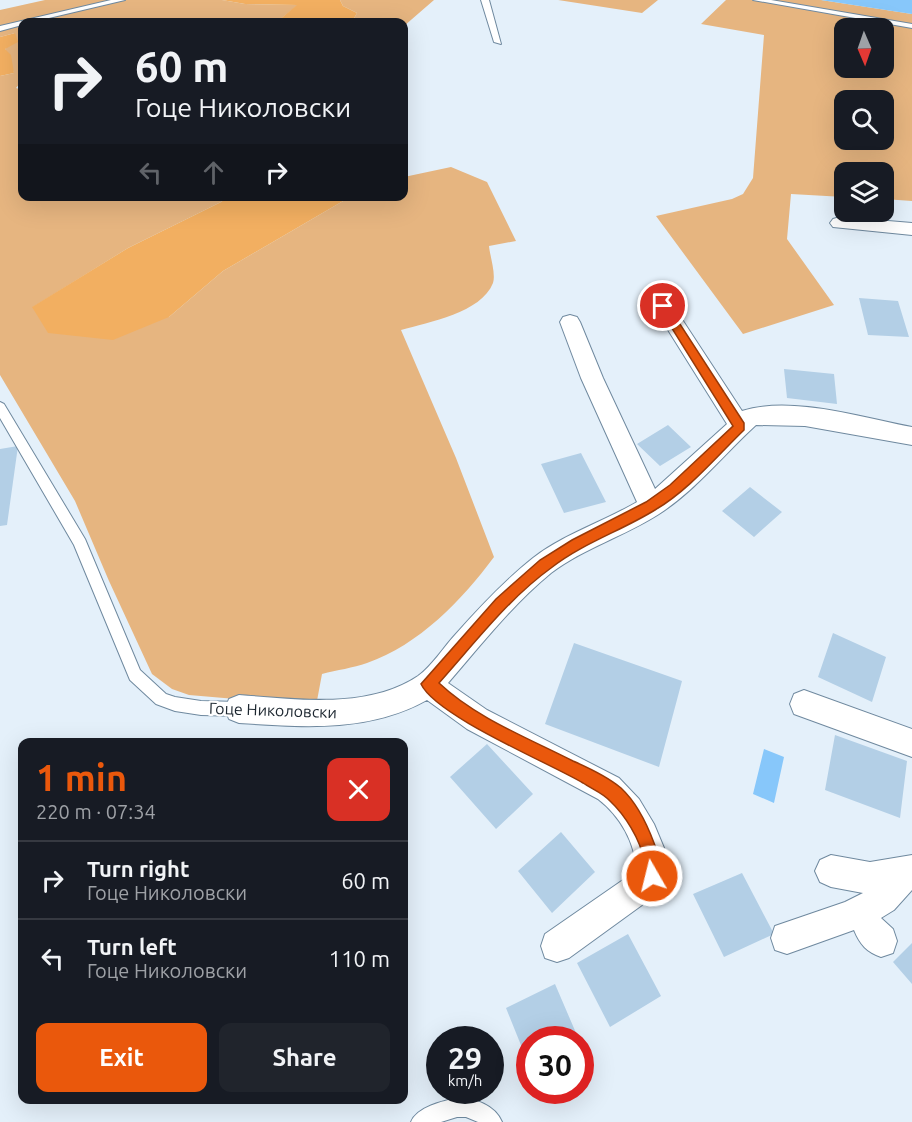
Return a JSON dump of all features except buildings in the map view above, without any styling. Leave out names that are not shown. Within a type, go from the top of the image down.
[{"type":"street","points":[[840,223],[912,229]]},
{"type":"street","points":[[663,306],[740,426]]},
{"type":"street","points":[[570,322],[592,378],[651,506]]},
{"type":"street","name":"Гоце Николовски","points":[[239,709],[316,713],[368,710],[400,700],[429,684],[501,604],[545,564],[576,544],[651,506],[674,489],[750,417],[764,415],[830,422],[912,436]]},
{"type":"street","points":[[429,684],[444,698],[473,718],[579,772],[614,793],[628,809],[644,837],[653,869],[648,881],[556,946]]},
{"type":"street","points":[[804,704],[912,743]]},
{"type":"street","points":[[831,871],[870,878],[910,872]]},
{"type":"street","points":[[787,938],[862,910],[879,901],[910,872]]},
{"type":"street","points":[[862,910],[870,930],[881,941]]},
{"type":"lane","points":[[44,18],[121,0]]},
{"type":"lane","points":[[485,0],[498,42]]},
{"type":"lane","points":[[757,0],[912,26]]},
{"type":"lane","points":[[0,29],[18,24]]},
{"type":"lane","name":"Гоце Николовски","points":[[0,407],[80,543],[135,675],[161,699],[175,704],[201,708],[239,709]]},
{"type":"lane","points":[[422,1122],[446,1108],[466,1108],[486,1115],[492,1122]]},
{"type":"shaded area","points":[[45,0],[222,0],[245,4],[298,5],[282,18],[18,18],[18,86],[16,88],[18,89],[18,201],[222,201],[128,248],[33,307],[169,317],[223,271],[343,201],[408,201],[408,176],[451,167],[487,182],[516,241],[489,246],[494,279],[487,293],[478,302],[453,315],[401,330],[456,458],[494,557],[453,605],[422,633],[386,655],[367,663],[322,674],[316,706],[189,695],[172,689],[152,674],[75,501],[0,375],[0,76],[14,73],[5,49],[15,33],[0,37],[0,10]]},
{"type":"shaded area","points":[[222,0],[340,0],[343,6],[357,13],[354,18],[281,18],[297,5],[245,4]]},
{"type":"shaded area","points":[[340,0],[434,0],[408,23],[408,18],[354,18],[357,13],[343,6]]},
{"type":"shaded area","points":[[558,0],[658,0],[642,13]]},
{"type":"shaded area","points":[[726,0],[821,0],[912,14],[912,201],[894,200],[894,162],[834,162],[834,196],[791,194],[787,239],[834,305],[743,334],[656,216],[732,199],[743,194],[753,178],[764,35],[701,24]]},
{"type":"shaded area","points":[[15,33],[18,42],[5,49],[11,55],[14,73],[0,76],[0,37]]},
{"type":"shaded area","points":[[343,201],[223,271],[169,317],[113,340],[48,333],[32,307],[128,248],[221,202]]},
{"type":"water","points":[[821,0],[912,0],[912,14]]},
{"type":"water","points":[[764,749],[784,757],[774,803],[753,794]]},
{"type":"route","points":[[652,876],[652,860],[644,837],[628,809],[614,793],[579,772],[473,718],[444,698],[429,684],[501,604],[545,564],[576,544],[622,523],[651,506],[674,489],[740,426],[663,306]]}]
